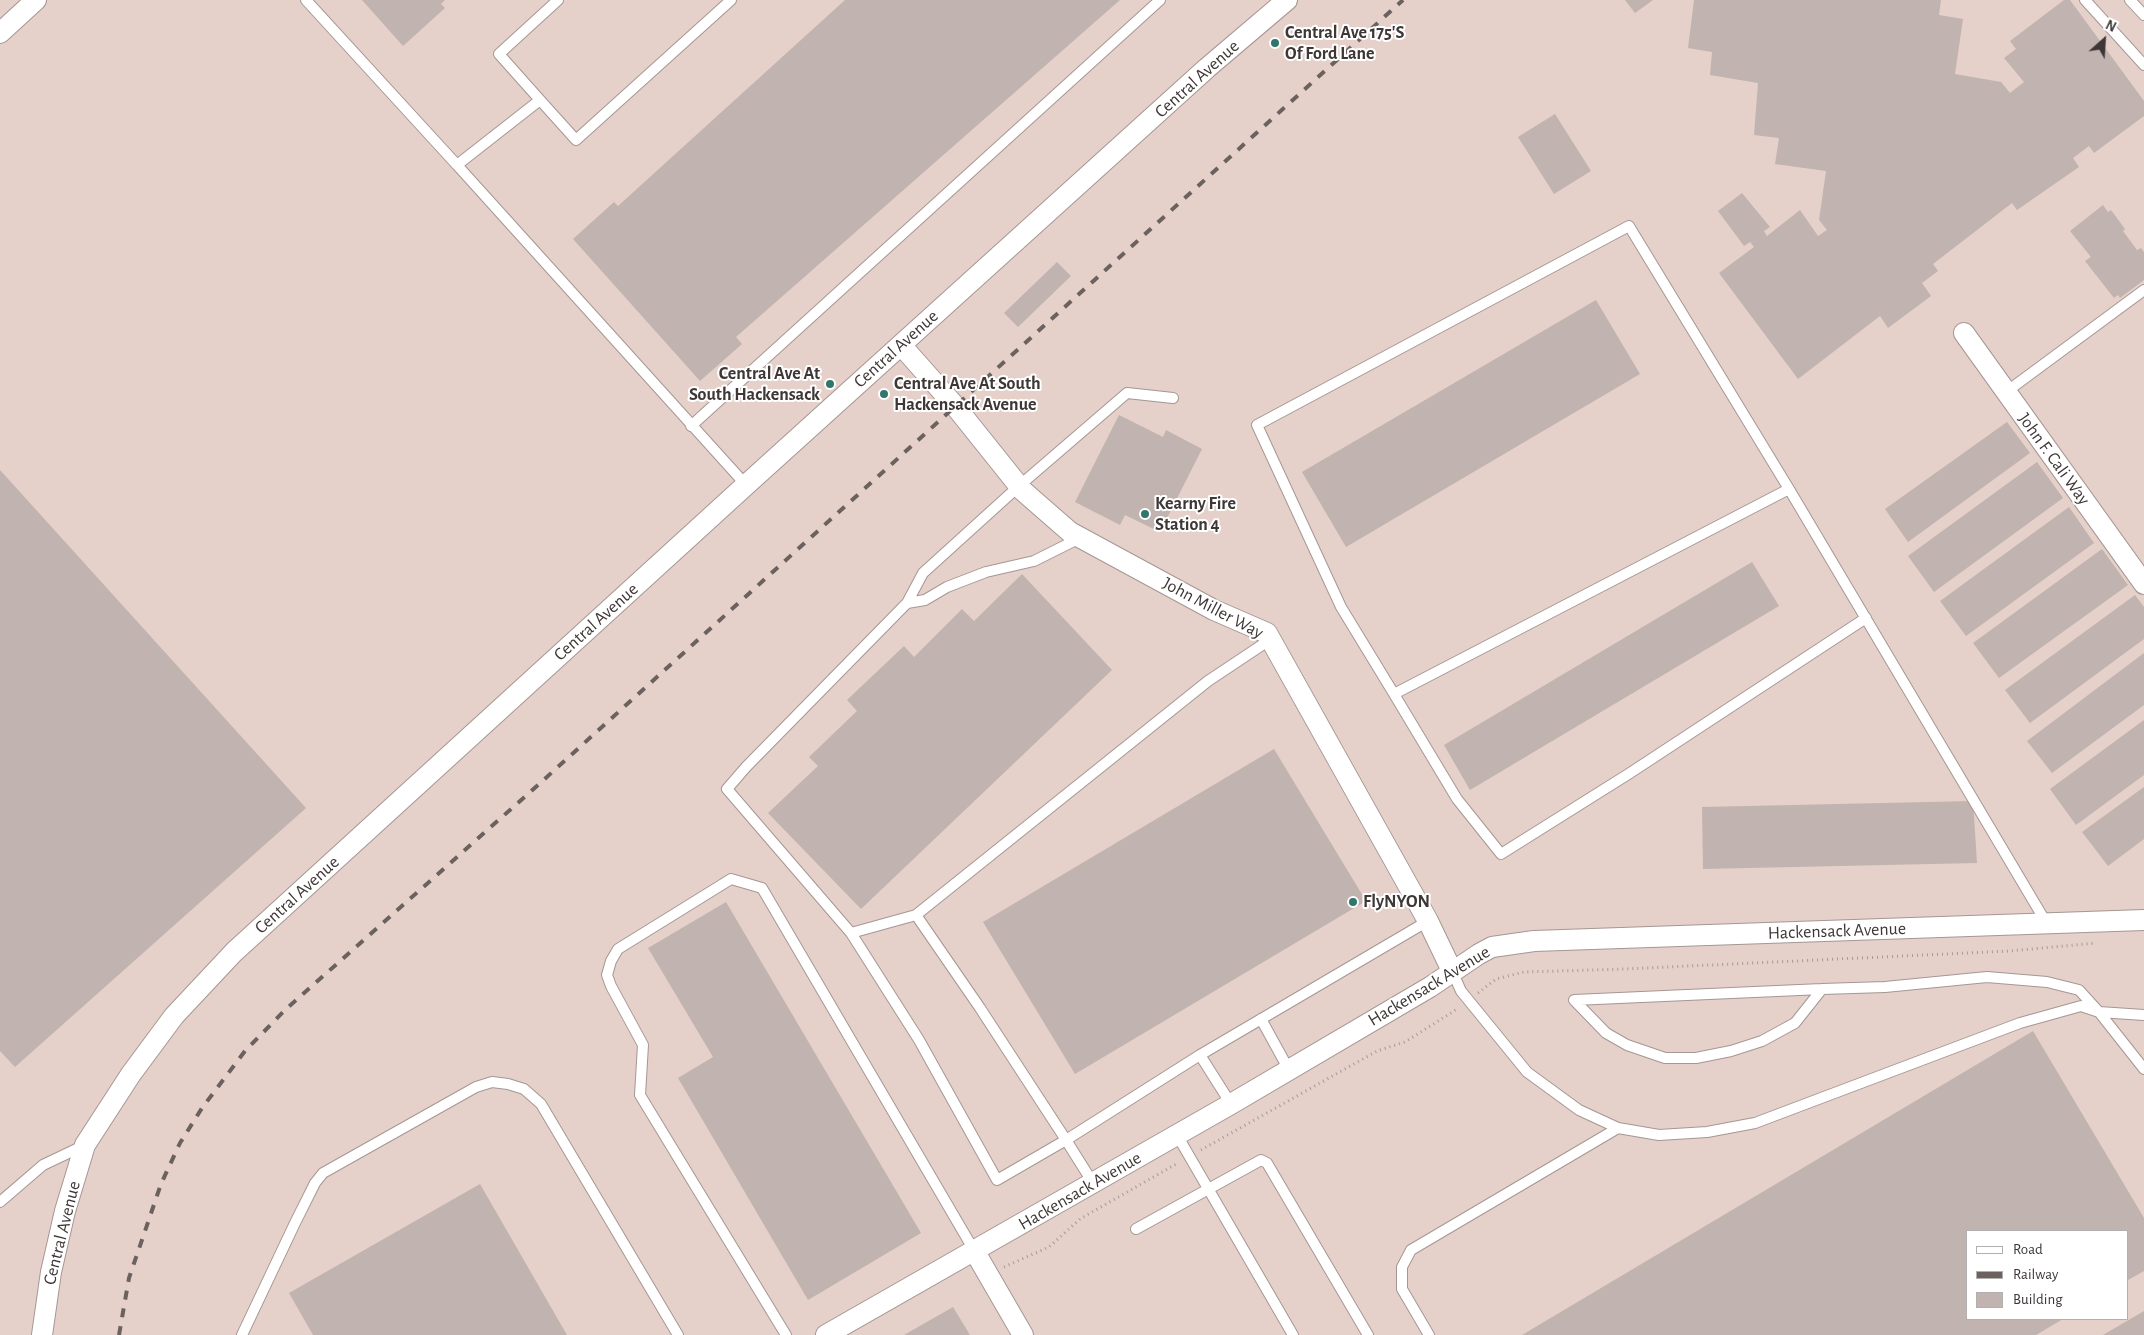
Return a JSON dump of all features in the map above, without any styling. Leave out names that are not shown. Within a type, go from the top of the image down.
[{"type":"street","points":[[2,28],[36,0]]},
{"type":"street","name":"Central Avenue","points":[[42,1335],[50,1272],[65,1211],[85,1145],[131,1074],[174,1016],[234,952],[1207,68],[1287,0]]},
{"type":"street","name":"John F. Cali Way","points":[[1964,333],[2144,584]]},
{"type":"street","name":"John Miller Way","points":[[901,345],[955,406],[1019,486],[1070,532],[1214,610],[1267,634],[1428,921],[1452,971]]},
{"type":"street","name":"Hackensack Avenue","points":[[826,1335],[1231,1104],[1430,987],[1452,971],[1492,947],[1534,941],[2144,920]]},
{"type":"street","points":[[974,1252],[1022,1335]]},
{"type":"lane","points":[[306,0],[746,485]]},
{"type":"lane","points":[[558,0],[499,54],[576,140],[731,0]]},
{"type":"lane","points":[[691,426],[1160,0]]},
{"type":"lane","points":[[2085,0],[2144,65]]},
{"type":"lane","points":[[2130,0],[2144,15]]},
{"type":"lane","points":[[457,165],[540,100]]},
{"type":"lane","points":[[1866,618],[1630,773],[1501,854],[1456,799],[1341,607],[1257,426],[1629,226],[1789,489],[1866,618],[2047,924]]},
{"type":"lane","points":[[2006,392],[2144,290]]},
{"type":"lane","points":[[1173,398],[1128,394],[1019,486],[923,573],[907,603],[746,767],[728,789],[852,933],[919,1040],[997,1180],[1066,1140],[1200,1055],[1428,921]]},
{"type":"lane","points":[[1394,694],[1789,489]]},
{"type":"lane","points":[[907,603],[925,600],[947,587],[986,572],[1034,561],[1081,537]]},
{"type":"lane","points":[[852,933],[916,915],[1208,680],[1271,639]]},
{"type":"lane","points":[[786,1335],[640,1095],[643,1044],[611,986],[608,975],[611,961],[618,949],[732,878],[762,888],[974,1252]]},
{"type":"lane","points":[[916,915],[980,1008],[1093,1183]]},
{"type":"lane","points":[[1452,971],[1461,991],[1527,1072],[1579,1110],[1618,1128],[1659,1135],[1707,1132],[1755,1123],[2020,1023],[2081,1006],[2099,1012],[2144,1015]]},
{"type":"lane","points":[[1822,989],[1795,1023],[1779,1032],[1762,1041],[1730,1051],[1696,1058],[1665,1058],[1627,1045],[1606,1033],[1574,1000],[1885,986],[1986,977],[2047,982],[2079,990],[2144,1069]]},
{"type":"lane","points":[[1261,1019],[1289,1070]]},
{"type":"lane","points":[[1200,1055],[1231,1104]]},
{"type":"lane","points":[[242,1335],[295,1222],[315,1183],[323,1174],[476,1086],[492,1082],[524,1089],[541,1104],[678,1335]]},
{"type":"lane","points":[[1429,1335],[1402,1289],[1402,1267],[1411,1250],[1618,1128]]},
{"type":"lane","points":[[1177,1135],[1293,1335]]},
{"type":"lane","points":[[0,1202],[43,1165],[85,1145]]},
{"type":"lane","points":[[1136,1229],[1261,1160],[1267,1163],[1368,1335]]},
{"type":"path","points":[[1487,987],[1496,979],[1524,972],[2010,951],[2097,942]]},
{"type":"path","points":[[987,1274],[1049,1247],[1080,1219],[1377,1051],[1405,1042],[1444,1018]]},
{"type":"shaded area","points":[[0,0],[2144,0],[2144,1335],[0,1335]]},
{"type":"building","points":[[362,0],[445,0],[441,4],[445,8],[403,46]]},
{"type":"building","points":[[845,0],[1120,0],[736,337],[742,344],[700,381],[573,239],[614,202],[618,206]]},
{"type":"building","points":[[1625,0],[1653,0],[1635,13]]},
{"type":"building","points":[[1694,0],[1941,0],[1939,15],[1963,19],[1955,74],[2001,82],[2010,93],[2024,82],[2004,58],[2016,49],[2010,41],[2064,0],[2070,0],[2144,101],[2144,116],[2094,153],[2089,146],[2073,158],[2079,167],[2017,210],[2012,203],[1933,264],[1938,271],[1922,283],[1931,296],[1888,328],[1880,316],[1798,379],[1719,273],[1754,247],[1750,242],[1744,246],[1718,211],[1742,193],[1770,227],[1764,231],[1767,236],[1800,210],[1818,236],[1827,230],[1819,220],[1826,171],[1775,164],[1779,138],[1754,135],[1758,83],[1710,75],[1712,52],[1688,48]]},
{"type":"building","points":[[1555,114],[1591,171],[1554,194],[1518,137]]},
{"type":"building","points":[[2103,205],[2108,212],[2111,210],[2137,250],[2141,248],[2144,252],[2144,280],[2120,298],[2118,295],[2114,298],[2085,261],[2091,257],[2070,231]]},
{"type":"building","points":[[1057,262],[1071,276],[1018,327],[1004,313]]},
{"type":"building","points":[[1596,300],[1640,374],[1346,547],[1302,472]]},
{"type":"building","points":[[1119,415],[1163,437],[1166,430],[1202,449],[1160,532],[1125,515],[1120,525],[1075,502]]},
{"type":"building","points":[[2007,422],[2030,453],[1908,542],[1885,509]]},
{"type":"building","points":[[2037,462],[2063,498],[1934,592],[1908,556]]},
{"type":"building","points":[[0,470],[306,808],[15,1067],[0,1051]]},
{"type":"building","points":[[2069,507],[2094,543],[1966,636],[1940,601]]},
{"type":"building","points":[[2102,549],[2128,585],[1999,678],[1973,643]]},
{"type":"building","points":[[1752,562],[1779,606],[1470,790],[1444,745]]},
{"type":"building","points":[[1022,574],[1112,670],[861,909],[768,813],[818,766],[809,757],[857,711],[847,700],[904,646],[914,657],[962,609],[974,621]]},
{"type":"building","points":[[2135,595],[2144,607],[2144,639],[2030,723],[2005,690]]},
{"type":"building","points":[[2144,653],[2144,705],[2052,773],[2027,741]]},
{"type":"building","points":[[2144,720],[2144,775],[2076,825],[2050,789]]},
{"type":"building","points":[[1274,749],[1366,901],[1075,1074],[983,922]]},
{"type":"building","points":[[2144,787],[2144,839],[2108,866],[2082,832]]},
{"type":"building","points":[[1973,801],[1977,863],[1703,869],[1702,807]]},
{"type":"building","points":[[726,902],[921,1233],[808,1300],[678,1078],[713,1057],[648,948]]},
{"type":"building","points":[[2033,1031],[2144,1218],[2144,1271],[2129,1279],[2129,1230],[1966,1230],[1966,1320],[2061,1320],[2036,1335],[1522,1335]]},
{"type":"building","points":[[480,1184],[567,1335],[313,1335],[289,1293]]},
{"type":"building","points":[[953,1307],[970,1335],[904,1335]]},
{"type":"building","points":[[2144,1311],[2144,1335],[2103,1335],[2129,1320]]},
{"type":"railway","points":[[119,1335],[129,1278],[161,1184],[180,1143],[202,1108],[245,1051],[285,1010],[538,785],[1403,0]]},
{"type":"place","name":"Central Ave 175'S Of Ford Lane","points":[[1275,43]]},
{"type":"place","name":"Central Ave At South Hackensack","points":[[830,384]]},
{"type":"place","name":"Central Ave At South Hackensack Avenue","points":[[884,394]]},
{"type":"place","name":"Kearny Fire Station 4","points":[[1145,514]]},
{"type":"place","name":"FlyNYON","points":[[1353,902]]}]
